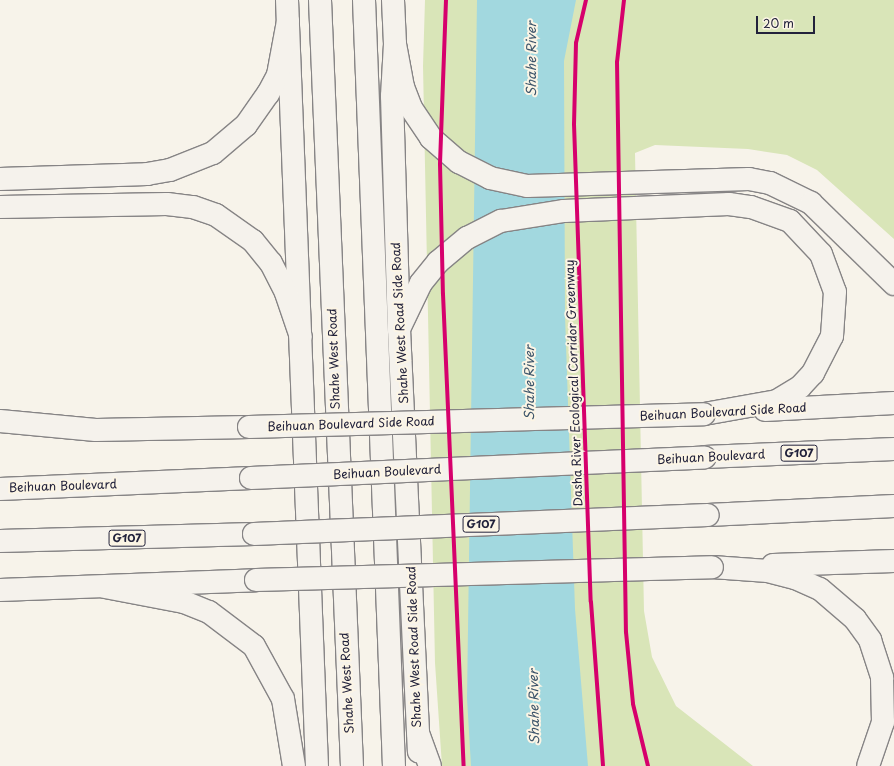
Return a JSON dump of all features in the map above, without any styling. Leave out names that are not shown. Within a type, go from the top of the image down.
[{"type":"main road","name":"Shahe West Road","points":[[320,0],[352,766]]},
{"type":"main road","points":[[364,0],[394,766]]},
{"type":"main road","name":"Shahe West Road Side Road","points":[[392,0],[395,44],[392,96],[399,329],[420,766]]},
{"type":"main road","points":[[0,179],[147,174],[170,170],[213,153],[246,125],[258,111],[278,75],[287,11]]},
{"type":"main road","points":[[287,11],[317,766]]},
{"type":"main road","points":[[395,44],[403,87],[411,108],[432,138],[460,162],[490,178],[508,183],[559,186],[730,180],[770,183],[811,203],[894,284]]},
{"type":"main road","points":[[0,207],[146,204],[193,207],[216,215],[241,231],[263,252],[278,276],[301,337]]},
{"type":"main road","points":[[399,329],[421,283],[438,262],[467,238],[489,225],[515,216],[564,211],[729,204],[751,207],[790,221],[805,234],[822,254],[830,272],[835,292],[836,315],[825,353],[800,387],[777,401],[704,414]]},
{"type":"main road","name":"Beihuan Boulevard Side Road","points":[[0,421],[103,430],[704,414],[894,403]]},
{"type":"main road","name":"Beihuan Boulevard","points":[[0,489],[894,448]]},
{"type":"main road","name":"G107","points":[[0,541],[254,534],[894,506]]},
{"type":"main road","points":[[0,590],[256,580],[712,567],[894,560]]},
{"type":"main road","points":[[712,567],[768,571],[795,578],[820,589],[855,619],[870,640],[882,678],[883,722],[878,743],[868,766]]},
{"type":"main road","points":[[105,587],[184,602],[209,612],[254,646],[283,699],[294,766]]},
{"type":"main road","points":[[418,733],[430,766]]},
{"type":"green space","points":[[425,0],[894,0],[894,239],[817,170],[787,155],[748,149],[655,145],[635,153],[644,611],[652,657],[676,706],[753,766],[442,766],[435,663],[423,66]]},
{"type":"water","name":"Shahe River","points":[[477,0],[576,0],[564,61],[565,315],[575,609],[588,766],[471,766],[467,698]]},
{"type":"cycle path","points":[[446,0],[440,164],[443,294],[464,766]]},
{"type":"cycle path","name":"Dasha River Ecological Corridor Greenway","points":[[586,0],[576,43],[574,124],[591,602],[603,766]]},
{"type":"cycle path","points":[[624,0],[617,62],[626,632],[633,704],[648,766]]}]
